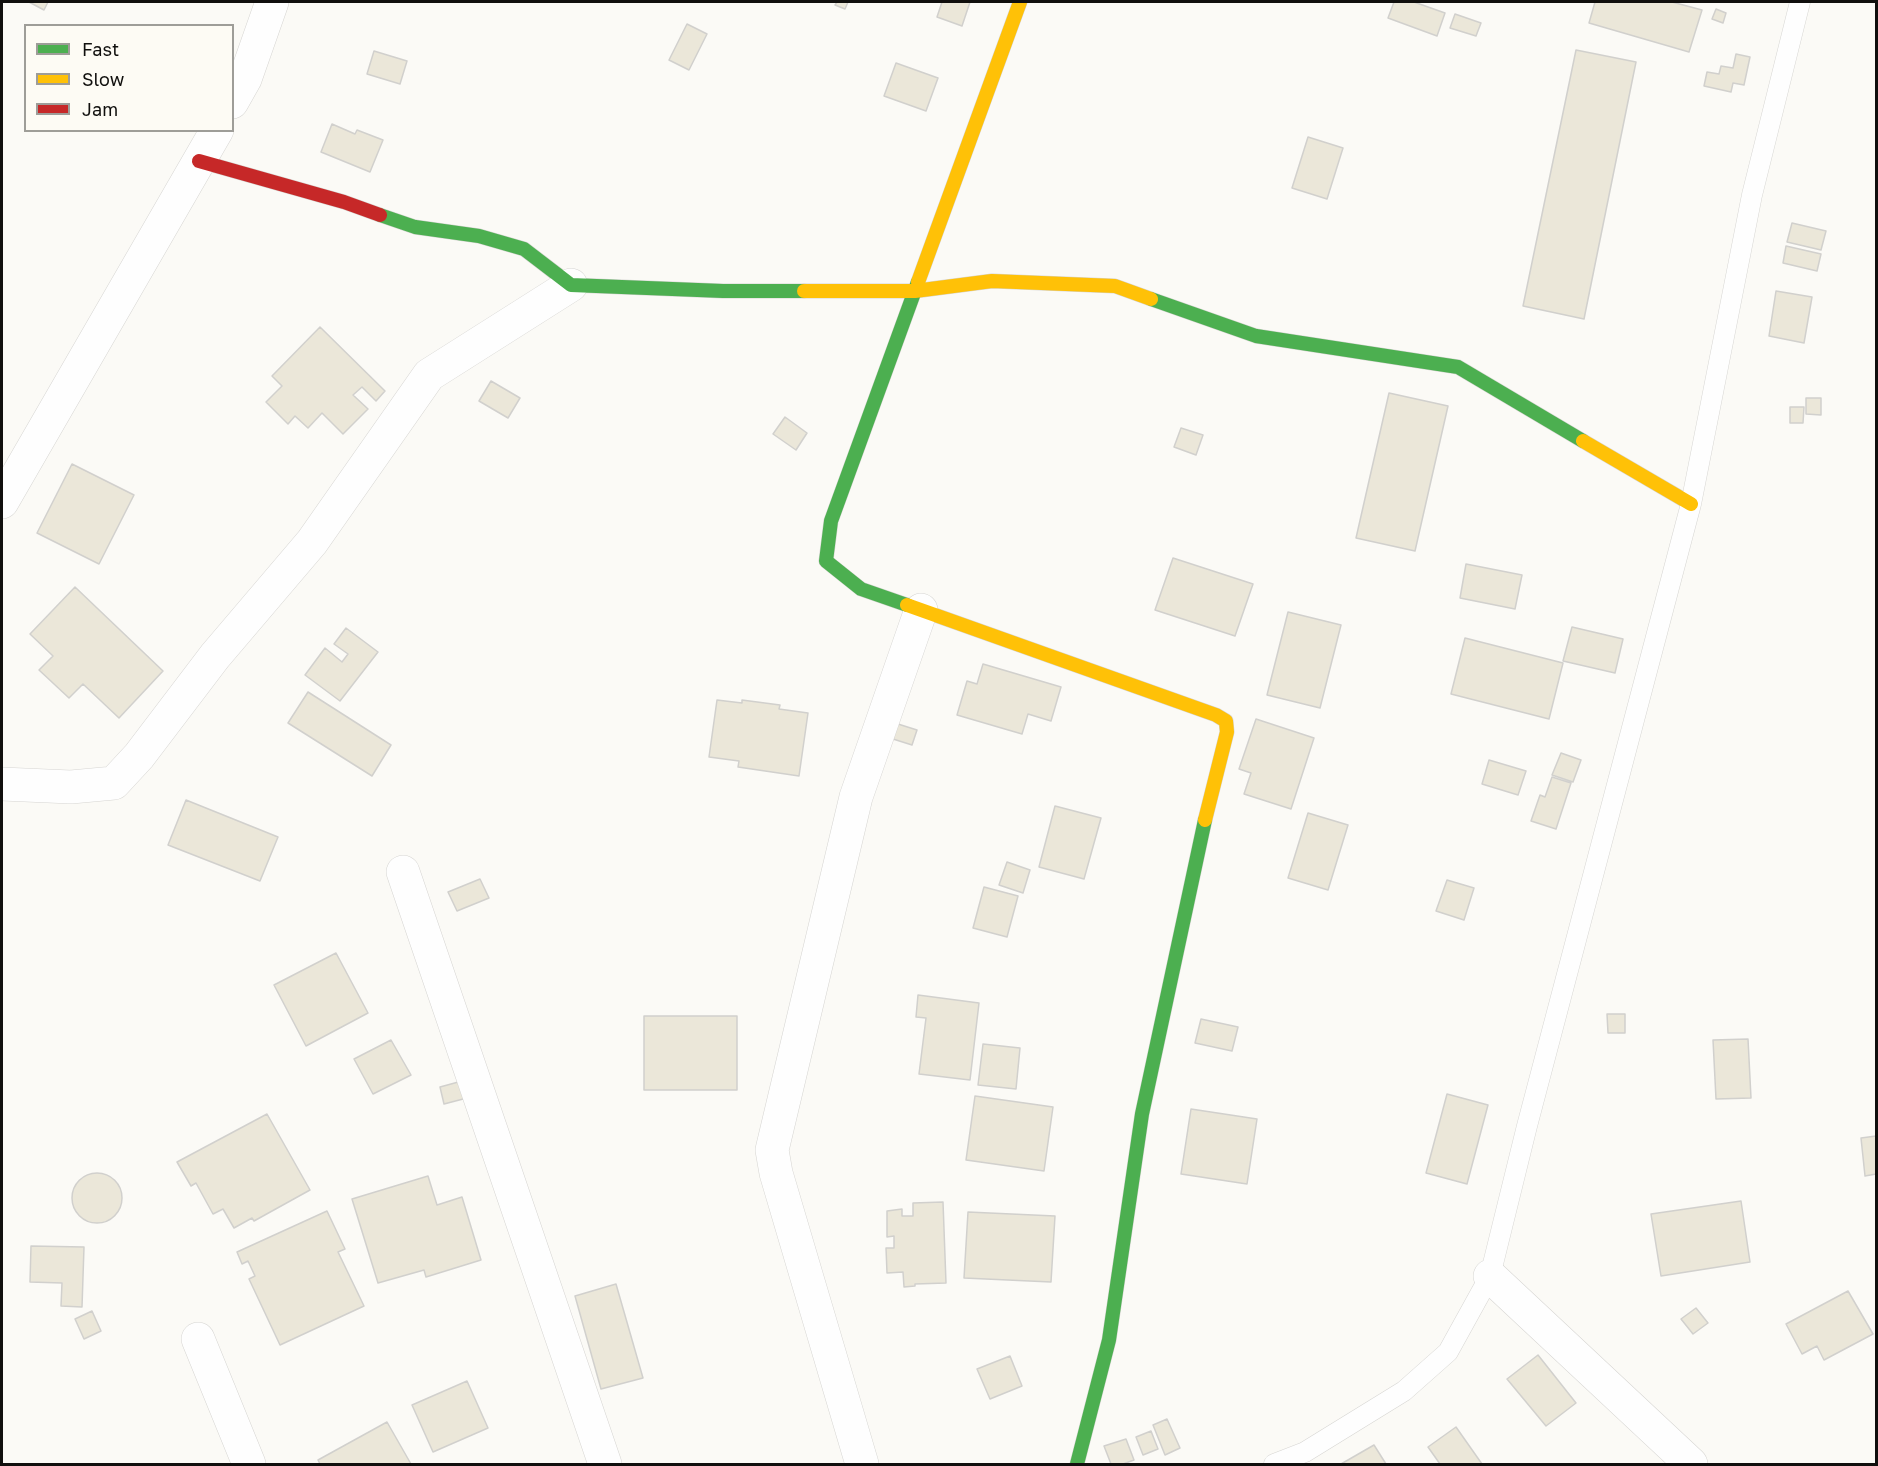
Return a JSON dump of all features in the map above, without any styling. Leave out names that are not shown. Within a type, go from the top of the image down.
[{"type":"street","points":[[234,98],[245,79],[272,2]]},
{"type":"street","points":[[1020,2],[831,521],[826,561],[861,589],[1216,715],[1226,721],[1227,732],[1199,847],[1142,1114],[1109,1340],[1077,1464]]},
{"type":"street","points":[[2,502],[216,132]]},
{"type":"street","points":[[199,161],[344,202],[416,227],[479,236],[524,249],[571,285]]},
{"type":"street","points":[[2,784],[71,787],[114,783],[139,756],[215,656],[312,542],[429,375],[571,285],[723,291],[915,291],[992,281],[1115,286],[1256,336],[1458,367],[1691,504]]},
{"type":"street","points":[[862,1464],[776,1173],[772,1150],[856,798],[921,610]]},
{"type":"street","points":[[403,872],[605,1464]]},
{"type":"street","points":[[1490,1276],[1691,1464]]},
{"type":"street","points":[[198,1339],[249,1464]]},
{"type":"lane","points":[[1274,1464],[1305,1452],[1404,1391],[1448,1352],[1490,1276],[1527,1126],[1691,504],[1752,195],[1800,2]]},
{"type":"building","points":[[29,2],[48,2],[44,10]]},
{"type":"building","points":[[837,2],[848,2],[845,9],[835,5]]},
{"type":"building","points":[[942,2],[970,2],[962,26],[937,17]]},
{"type":"building","points":[[1394,2],[1414,2],[1445,13],[1437,36],[1388,18]]},
{"type":"building","points":[[1595,2],[1672,2],[1702,10],[1689,52],[1589,23]]},
{"type":"building","points":[[1716,9],[1726,13],[1723,23],[1712,19]]},
{"type":"building","points":[[1455,14],[1481,23],[1476,36],[1450,28]]},
{"type":"building","points":[[687,24],[707,34],[689,70],[669,60]]},
{"type":"building","points":[[1576,50],[1636,62],[1584,319],[1523,306]]},
{"type":"building","points":[[374,51],[407,61],[400,84],[367,74]]},
{"type":"building","points":[[1736,54],[1750,57],[1744,85],[1733,83],[1731,92],[1704,86],[1707,72],[1719,74],[1721,66],[1733,68]]},
{"type":"building","points":[[896,63],[938,78],[926,111],[884,96]]},
{"type":"building","points":[[332,124],[355,134],[357,130],[383,140],[370,172],[321,152]]},
{"type":"building","points":[[1308,137],[1343,148],[1327,199],[1292,188]]},
{"type":"building","points":[[1792,223],[1826,231],[1821,250],[1787,242]]},
{"type":"building","points":[[1786,246],[1821,254],[1817,271],[1783,263]]},
{"type":"building","points":[[1776,291],[1812,297],[1804,343],[1769,336]]},
{"type":"building","points":[[320,327],[385,391],[376,401],[362,387],[353,395],[368,409],[343,434],[322,413],[308,428],[295,416],[288,424],[266,402],[282,386],[272,376]]},
{"type":"building","points":[[491,381],[520,398],[508,418],[479,401]]},
{"type":"building","points":[[1389,393],[1448,406],[1415,551],[1356,538]]},
{"type":"building","points":[[1806,398],[1821,398],[1821,415],[1806,414]]},
{"type":"building","points":[[1790,407],[1804,407],[1803,423],[1790,423]]},
{"type":"building","points":[[785,417],[807,433],[796,450],[773,434]]},
{"type":"building","points":[[1181,428],[1203,435],[1196,455],[1174,447]]},
{"type":"building","points":[[72,464],[134,495],[99,564],[37,533]]},
{"type":"building","points":[[1173,558],[1253,584],[1235,636],[1155,610]]},
{"type":"building","points":[[1466,564],[1522,575],[1515,609],[1460,598]]},
{"type":"building","points":[[75,587],[163,671],[119,718],[83,684],[69,698],[39,670],[53,656],[30,634]]},
{"type":"building","points":[[1288,612],[1341,625],[1320,708],[1267,695]]},
{"type":"building","points":[[1572,627],[1623,639],[1615,673],[1563,661]]},
{"type":"building","points":[[346,628],[378,652],[340,701],[305,675],[325,648],[342,662],[348,654],[334,644]]},
{"type":"building","points":[[1465,638],[1563,663],[1549,719],[1451,694]]},
{"type":"building","points":[[983,664],[1061,687],[1051,721],[1028,714],[1022,734],[957,715],[967,681],[977,684]]},
{"type":"building","points":[[308,692],[391,745],[372,776],[288,723]]},
{"type":"building","points":[[717,700],[742,703],[742,700],[780,705],[779,709],[808,713],[799,776],[738,767],[739,761],[709,757]]},
{"type":"building","points":[[1256,719],[1314,738],[1291,809],[1244,794],[1251,773],[1239,769]]},
{"type":"building","points":[[898,724],[917,730],[912,745],[893,739]]},
{"type":"building","points":[[1561,753],[1581,760],[1573,782],[1552,775]]},
{"type":"building","points":[[1489,760],[1526,771],[1518,795],[1482,784]]},
{"type":"building","points":[[1552,777],[1571,783],[1556,829],[1531,821],[1540,795],[1545,797]]},
{"type":"building","points":[[186,800],[278,837],[260,881],[168,845]]},
{"type":"building","points":[[1055,806],[1101,818],[1084,879],[1039,867]]},
{"type":"building","points":[[1308,813],[1348,825],[1328,890],[1288,878]]},
{"type":"building","points":[[1007,862],[1030,870],[1023,893],[999,885]]},
{"type":"building","points":[[480,879],[489,898],[457,911],[448,892]]},
{"type":"building","points":[[1447,880],[1474,888],[1464,920],[1436,911]]},
{"type":"building","points":[[984,887],[1018,896],[1007,937],[973,928]]},
{"type":"building","points":[[336,953],[368,1013],[306,1046],[274,985]]},
{"type":"building","points":[[918,995],[979,1003],[970,1080],[919,1074],[926,1018],[916,1017]]},
{"type":"building","points":[[1607,1014],[1625,1014],[1625,1033],[1608,1033]]},
{"type":"building","points":[[644,1016],[737,1016],[737,1090],[644,1090]]},
{"type":"building","points":[[1201,1019],[1238,1027],[1232,1051],[1195,1043]]},
{"type":"building","points":[[1748,1039],[1751,1098],[1716,1099],[1713,1040]]},
{"type":"building","points":[[391,1040],[411,1075],[373,1094],[354,1059]]},
{"type":"building","points":[[983,1044],[1020,1048],[1016,1089],[978,1085]]},
{"type":"building","points":[[462,1081],[467,1098],[444,1104],[440,1087]]},
{"type":"building","points":[[1447,1094],[1488,1105],[1467,1184],[1426,1173]]},
{"type":"building","points":[[975,1096],[1053,1107],[1044,1171],[966,1160]]},
{"type":"building","points":[[1191,1109],[1257,1119],[1247,1184],[1181,1174]]},
{"type":"building","points":[[267,1114],[310,1190],[254,1221],[252,1218],[234,1228],[223,1209],[213,1214],[196,1183],[191,1186],[177,1162]]},
{"type":"building","points":[[1876,1136],[1876,1174],[1865,1176],[1861,1138]]},
{"type":"building","points":[[97,1173],[115,1180],[122,1198],[115,1216],[97,1223],[79,1216],[72,1198],[79,1180]]},
{"type":"building","points":[[428,1176],[437,1205],[462,1197],[481,1260],[426,1277],[424,1270],[378,1283],[352,1199]]},
{"type":"building","points":[[1741,1201],[1750,1262],[1661,1276],[1651,1214]]},
{"type":"building","points":[[943,1202],[946,1283],[915,1284],[915,1286],[904,1287],[903,1272],[887,1273],[886,1248],[894,1248],[894,1236],[887,1237],[887,1211],[902,1209],[902,1216],[913,1216],[913,1203]]},
{"type":"building","points":[[327,1211],[345,1249],[338,1252],[364,1306],[280,1345],[249,1279],[255,1276],[248,1261],[242,1264],[237,1252]]},
{"type":"building","points":[[968,1212],[1055,1216],[1051,1282],[964,1278]]},
{"type":"building","points":[[31,1246],[84,1247],[82,1307],[61,1306],[62,1283],[30,1282]]},
{"type":"building","points":[[616,1284],[643,1378],[601,1389],[575,1296]]},
{"type":"building","points":[[1848,1291],[1873,1334],[1824,1360],[1817,1346],[1802,1354],[1786,1324]]},
{"type":"building","points":[[1696,1308],[1708,1323],[1693,1334],[1681,1319]]},
{"type":"building","points":[[92,1311],[101,1331],[84,1339],[75,1319]]},
{"type":"building","points":[[1538,1355],[1576,1403],[1546,1426],[1507,1379]]},
{"type":"building","points":[[1010,1356],[1022,1386],[990,1399],[977,1369]]},
{"type":"building","points":[[467,1381],[488,1428],[433,1452],[412,1405]]},
{"type":"building","points":[[1167,1419],[1180,1448],[1165,1455],[1153,1425]]},
{"type":"building","points":[[387,1422],[411,1464],[320,1464],[318,1460]]},
{"type":"building","points":[[1456,1427],[1482,1464],[1440,1464],[1428,1447]]},
{"type":"building","points":[[1151,1431],[1158,1449],[1143,1455],[1136,1437]]},
{"type":"building","points":[[1126,1439],[1134,1460],[1123,1464],[1111,1464],[1104,1446]]},
{"type":"building","points":[[1374,1445],[1386,1464],[1341,1464]]},
{"type":"traffic: fast","points":[[380,215],[415,227],[479,236],[524,249],[571,285],[723,291],[804,291]]},
{"type":"traffic: fast","points":[[907,605],[861,589],[826,561],[831,521],[918,282]]},
{"type":"traffic: fast","points":[[1151,299],[1256,336],[1458,367],[1583,441]]},
{"type":"traffic: fast","points":[[1077,1464],[1109,1340],[1142,1114],[1205,820]]},
{"type":"traffic: slow","points":[[918,282],[1020,2]]},
{"type":"traffic: slow","points":[[804,291],[915,291],[992,281],[1115,286],[1151,299]]},
{"type":"traffic: slow","points":[[1583,441],[1691,504]]},
{"type":"traffic: slow","points":[[907,605],[1216,715],[1226,721],[1227,732],[1205,820]]},
{"type":"traffic: jam","points":[[199,161],[344,202],[380,215]]}]
